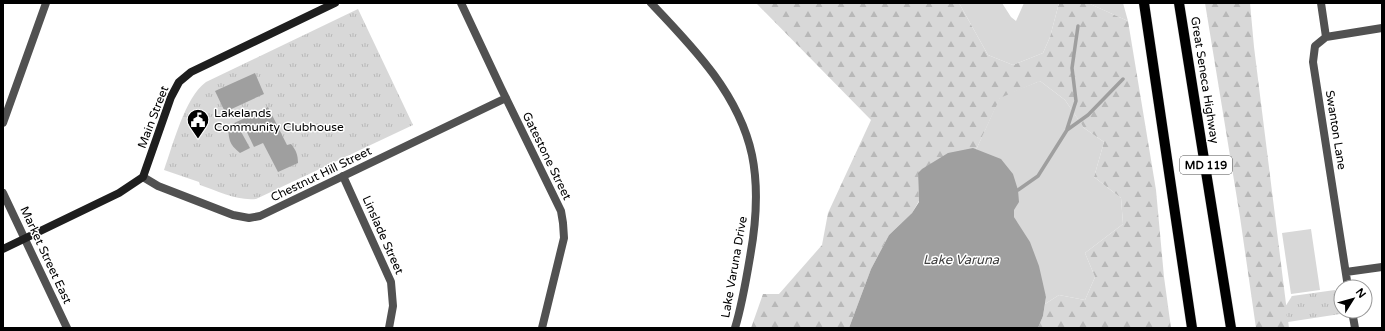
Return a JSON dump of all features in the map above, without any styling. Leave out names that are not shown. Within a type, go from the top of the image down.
[{"type":"main road","name":"MD 119","points":[[1144,3],[1192,328]]},
{"type":"main road","name":"Great Seneca Highway","points":[[1179,3],[1231,328]]},
{"type":"street","points":[[3,123],[46,3]]},
{"type":"street","name":"Main Street","points":[[143,177],[171,97],[179,82],[191,72],[335,3]]},
{"type":"street","name":"Gatestone Street","points":[[462,3],[561,211],[564,238],[542,328]]},
{"type":"street","name":"Lake Varuna Drive","points":[[651,3],[687,40],[715,76],[736,110],[752,155],[756,197],[754,231],[740,313],[734,328]]},
{"type":"street","points":[[1321,3],[1326,37],[1382,28]]},
{"type":"street","name":"Swanton Lane","points":[[1326,37],[1315,46],[1314,62],[1347,279]]},
{"type":"street","name":"Chestnut Hill Street","points":[[143,177],[165,188],[233,214],[249,218],[260,216],[506,98]]},
{"type":"street","name":"Linslade Street","points":[[343,176],[391,282],[393,306],[389,328]]},
{"type":"street","points":[[3,249],[119,193],[143,177]]},
{"type":"street","name":"Market Street East","points":[[3,193],[67,328]]},
{"type":"street","points":[[1346,272],[1382,267]]},
{"type":"green space","points":[[756,3],[959,3],[988,55],[1013,65],[1043,53],[1050,37],[1059,3],[1088,3],[1128,21],[1156,190],[1164,277],[1171,328],[1038,328],[1043,316],[1045,304],[1059,295],[1085,300],[1095,277],[1085,253],[1123,224],[1121,198],[1094,177],[1104,142],[1084,128],[1065,100],[1040,81],[1000,98],[976,150],[918,173],[919,201],[912,213],[889,235],[871,269],[849,328],[751,328],[763,294],[779,294],[822,245],[828,213],[871,120]]},
{"type":"green space","points":[[959,3],[1002,3],[1011,17],[1016,21],[1024,3],[1059,3],[1050,37],[1043,53],[1013,65],[988,55]]},
{"type":"green space","points":[[1088,3],[1123,3],[1128,21],[1090,4]]},
{"type":"green space","points":[[1205,3],[1250,3],[1254,47],[1289,328],[1256,328],[1240,217]]},
{"type":"green space","points":[[358,9],[413,125],[256,199],[228,195],[200,185],[199,182],[164,170],[180,122],[192,99],[206,82]]},
{"type":"green space","points":[[1040,81],[1065,100],[1084,128],[1104,142],[1094,177],[1121,198],[1123,224],[1085,253],[1095,277],[1085,300],[1059,295],[1045,304],[1046,297],[1014,217],[1014,210],[976,150],[1000,97]]},
{"type":"green space","points":[[1311,229],[1320,290],[1291,294],[1282,233]]},
{"type":"green space","points":[[1333,290],[1333,315],[1288,322],[1285,307],[1292,296]]},
{"type":"water","points":[[255,73],[264,94],[225,112],[215,91]]},
{"type":"water","points":[[268,107],[287,145],[291,144],[298,158],[298,163],[278,172],[263,143],[254,147],[244,126],[239,128],[250,148],[240,153],[230,141],[229,135],[228,126]]},
{"type":"water","name":"Lake Varuna","points":[[973,148],[1001,159],[1013,174],[1018,190],[1019,202],[1014,210],[1014,217],[1030,242],[1039,266],[1046,297],[1043,316],[1038,328],[849,328],[871,269],[889,235],[912,213],[919,202],[918,173],[948,153]]},
{"type":"waterway","points":[[1067,129],[1076,101],[1072,68],[1078,26]]},
{"type":"waterway","points":[[1018,190],[1038,176],[1067,130],[1088,115],[1123,79]]},
{"type":"place","name":"Lakelands Community Clubhouse","points":[[198,140]]}]
